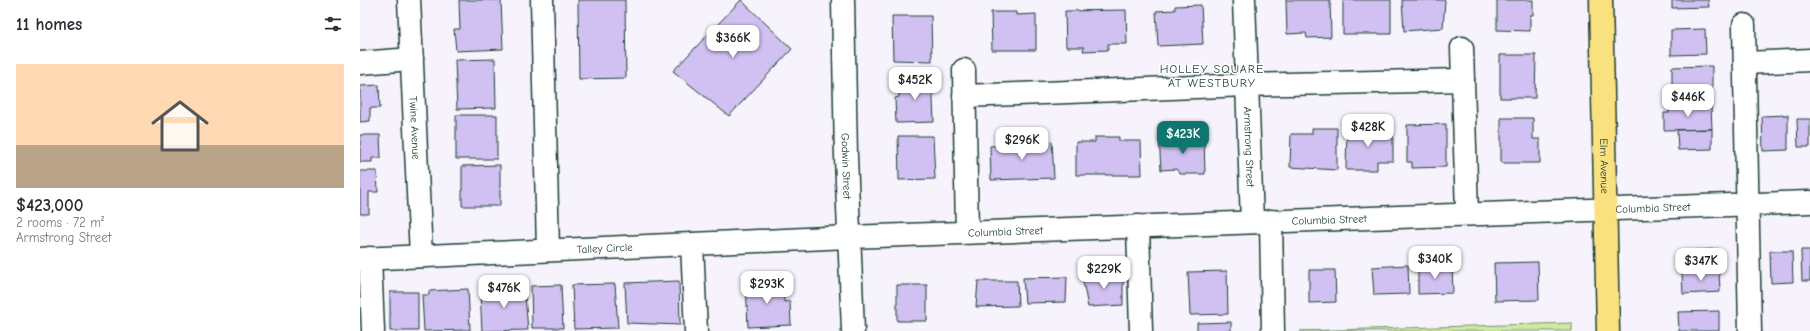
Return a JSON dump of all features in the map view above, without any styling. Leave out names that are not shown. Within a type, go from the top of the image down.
[{"type":"main road","name":"Elm Avenue","points":[[1601,0],[1608,331]]},
{"type":"street","name":"Twine Avenue","points":[[409,0],[421,256]]},
{"type":"street","points":[[542,0],[548,250]]},
{"type":"street","name":"Godwin Street","points":[[843,0],[853,331]]},
{"type":"street","name":"Armstrong Street","points":[[1244,0],[1247,85],[1273,331]]},
{"type":"street","points":[[1744,25],[1750,331]]},
{"type":"street","points":[[1462,48],[1467,214]]},
{"type":"street","points":[[360,63],[412,59]]},
{"type":"street","points":[[1745,63],[1810,60]]},
{"type":"street","points":[[964,70],[967,232]]},
{"type":"street","points":[[964,96],[1247,85],[1463,80]]},
{"type":"street","name":"Columbia Street","points":[[849,237],[1810,202]]},
{"type":"street","points":[[1138,226],[1140,331]]},
{"type":"street","name":"Talley Circle","points":[[365,259],[849,237]]},
{"type":"street","points":[[692,244],[696,331]]},
{"type":"street","points":[[365,259],[373,331]]},
{"type":"green space","points":[[1572,323],[1572,331],[1300,331]]},
{"type":"building","points":[[459,0],[501,0],[503,49],[456,51],[454,29],[460,29]]},
{"type":"building","points":[[578,0],[625,0],[626,78],[579,79]]},
{"type":"building","points":[[741,0],[792,49],[729,116],[673,71]]},
{"type":"building","points":[[1286,0],[1330,0],[1331,37],[1307,38],[1306,33],[1287,34]]},
{"type":"building","points":[[1343,0],[1391,0],[1391,34],[1343,34]]},
{"type":"building","points":[[1402,0],[1445,0],[1443,28],[1404,31]]},
{"type":"building","points":[[1497,0],[1533,0],[1533,15],[1530,15],[1530,31],[1497,30]]},
{"type":"building","points":[[1672,0],[1708,0],[1709,7],[1672,8]]},
{"type":"building","points":[[1201,5],[1203,44],[1158,46],[1156,11],[1175,10],[1175,6]]},
{"type":"building","points":[[1126,10],[1127,44],[1108,44],[1108,50],[1083,51],[1084,47],[1066,47],[1065,11]]},
{"type":"building","points":[[991,12],[1016,12],[1016,15],[1036,14],[1036,50],[992,50]]},
{"type":"building","points":[[892,16],[931,16],[932,61],[893,60]]},
{"type":"building","points":[[1705,29],[1706,54],[1671,55],[1671,30]]},
{"type":"building","points":[[1500,55],[1536,55],[1535,98],[1500,98]]},
{"type":"building","points":[[495,59],[496,108],[457,109],[455,60]]},
{"type":"building","points":[[1712,66],[1712,92],[1672,93],[1672,67]]},
{"type":"building","points":[[932,77],[934,122],[896,123],[895,98],[899,97],[898,79]]},
{"type":"building","points":[[379,85],[380,108],[370,108],[370,121],[360,122],[360,86]]},
{"type":"building","points":[[1711,106],[1712,129],[1664,130],[1664,113],[1669,113],[1669,107]]},
{"type":"building","points":[[456,115],[497,115],[497,159],[456,159]]},
{"type":"building","points":[[1788,115],[1788,150],[1763,151],[1762,116]]},
{"type":"building","points":[[1501,118],[1533,118],[1533,139],[1540,139],[1540,163],[1501,163]]},
{"type":"building","points":[[1797,119],[1810,119],[1810,147],[1798,147]]},
{"type":"building","points":[[1446,124],[1446,167],[1412,168],[1412,162],[1407,162],[1407,125]]},
{"type":"building","points":[[1312,128],[1337,128],[1337,170],[1290,167],[1291,134],[1312,134]]},
{"type":"building","points":[[1347,128],[1393,129],[1393,161],[1377,161],[1377,170],[1346,170]]},
{"type":"building","points":[[1712,129],[1712,149],[1678,150],[1677,130]]},
{"type":"building","points":[[360,135],[380,135],[381,158],[372,158],[372,162],[360,162]]},
{"type":"building","points":[[898,136],[933,136],[935,179],[899,180]]},
{"type":"building","points":[[1095,137],[1119,137],[1119,141],[1141,141],[1142,175],[1076,175],[1076,142],[1095,142]]},
{"type":"building","points":[[1159,137],[1204,137],[1205,174],[1180,174],[1176,169],[1161,170]]},
{"type":"building","points":[[1034,140],[1034,143],[1052,142],[1054,178],[991,180],[990,146],[1008,145],[1008,141]]},
{"type":"building","points":[[500,165],[500,206],[462,206],[462,166]]},
{"type":"building","points":[[360,171],[377,171],[378,192],[369,192],[369,214],[360,214]]},
{"type":"building","points":[[1718,249],[1719,271],[1682,273],[1681,251]]},
{"type":"building","points":[[1801,250],[1810,250],[1810,281],[1802,281]]},
{"type":"building","points":[[1770,251],[1792,251],[1793,282],[1771,283]]},
{"type":"building","points":[[1538,262],[1539,300],[1495,301],[1494,263]]},
{"type":"building","points":[[1408,265],[1409,294],[1374,295],[1372,267]]},
{"type":"building","points":[[1452,265],[1453,293],[1418,294],[1418,266]]},
{"type":"building","points":[[1309,270],[1335,270],[1336,302],[1309,303]]},
{"type":"building","points":[[1227,271],[1228,314],[1190,315],[1188,272]]},
{"type":"building","points":[[1719,271],[1720,292],[1683,294],[1682,273]]},
{"type":"building","points":[[1123,274],[1123,305],[1088,307],[1082,276]]},
{"type":"building","points":[[1067,277],[1066,302],[1025,303],[1023,278]]},
{"type":"building","points":[[679,281],[680,325],[627,323],[625,283]]},
{"type":"building","points":[[978,281],[1017,281],[1018,306],[976,307]]},
{"type":"building","points":[[783,282],[784,302],[790,301],[791,325],[748,327],[746,283]]},
{"type":"building","points":[[615,284],[618,328],[574,329],[572,285]]},
{"type":"building","points":[[524,285],[528,330],[482,331],[480,293],[489,292],[490,288]]},
{"type":"building","points":[[561,285],[563,328],[532,328],[531,286]]},
{"type":"building","points":[[897,285],[927,285],[927,321],[897,321]]},
{"type":"building","points":[[468,289],[470,330],[424,331],[422,295],[429,295],[429,291]]},
{"type":"building","points":[[390,292],[418,292],[418,331],[390,331]]},
{"type":"building","points":[[1719,311],[1719,331],[1679,331],[1678,312]]},
{"type":"building","points":[[1231,322],[1231,331],[1197,331],[1197,323]]},
{"type":"district","name":"HOLLEY SQUARE AT WESTBURY","points":[[1212,76]]}]
